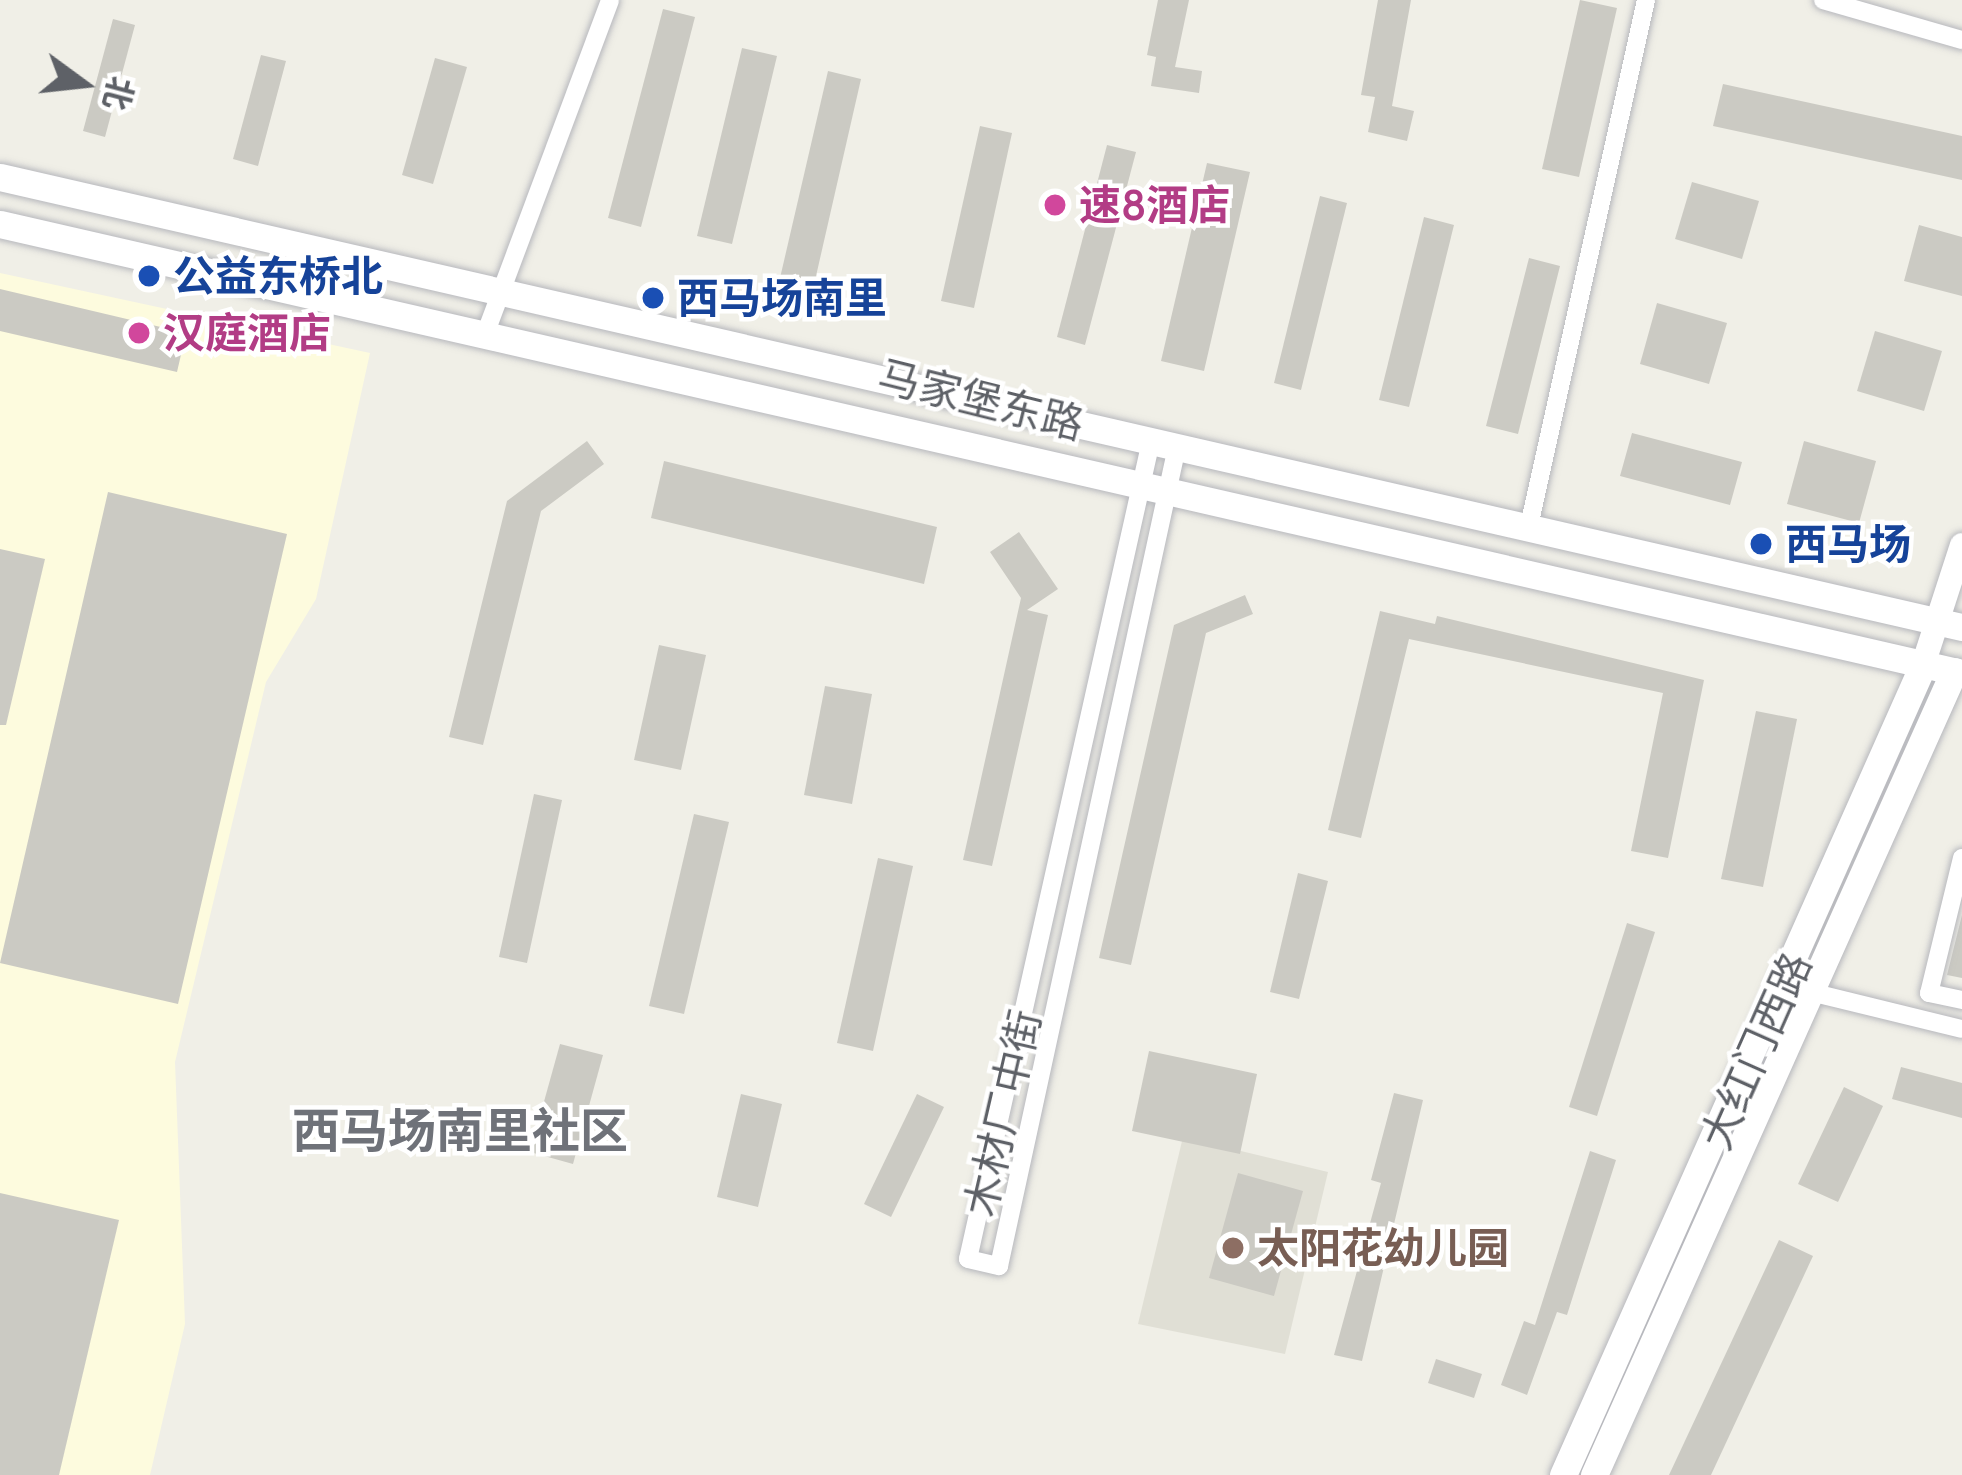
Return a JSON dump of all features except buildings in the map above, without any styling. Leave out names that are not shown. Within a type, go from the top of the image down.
[{"type":"main road","name":"马家堡东路","points":[[0,177],[499,286],[1949,624]]},
{"type":"main road","name":"马家堡东路","points":[[0,224],[1923,665],[1959,666]]},
{"type":"main road","name":"大红门西路","points":[[1563,1475],[1923,665]]},
{"type":"main road","name":"大红门西路","points":[[1594,1475],[1959,666]]},
{"type":"street","points":[[486,332],[499,286],[610,0]]},
{"type":"street","points":[[1529,526],[1646,0]]},
{"type":"street","points":[[1823,0],[1962,40]]},
{"type":"street","name":"木材厂中街","points":[[1155,486],[968,1259],[999,1266],[1164,444]]},
{"type":"street","name":"大红门西路","points":[[1923,665],[1949,624],[1962,545]]},
{"type":"street","points":[[1962,858],[1929,993],[1962,1000]]},
{"type":"street","points":[[1814,993],[1962,1029]]},
{"type":"shaded area","points":[[0,273],[370,353],[316,599],[266,682],[175,1062],[185,1324],[150,1475],[0,1475]]},
{"type":"shaded area","name":"太阳花幼儿园","points":[[1183,1137],[1328,1172],[1285,1354],[1138,1324]]},
{"type":"place","name":"速8酒店","points":[[1055,205]]},
{"type":"place","name":"公益东桥北","points":[[149,276]]},
{"type":"place","name":"西马场南里","points":[[653,298]]},
{"type":"place","name":"汉庭酒店","points":[[139,333]]},
{"type":"place","name":"西马场","points":[[1761,544]]},
{"type":"place","name":"太阳花幼儿园","points":[[1233,1248]]},
{"type":"district","name":"西马场南里社区","points":[[460,1132]]}]
